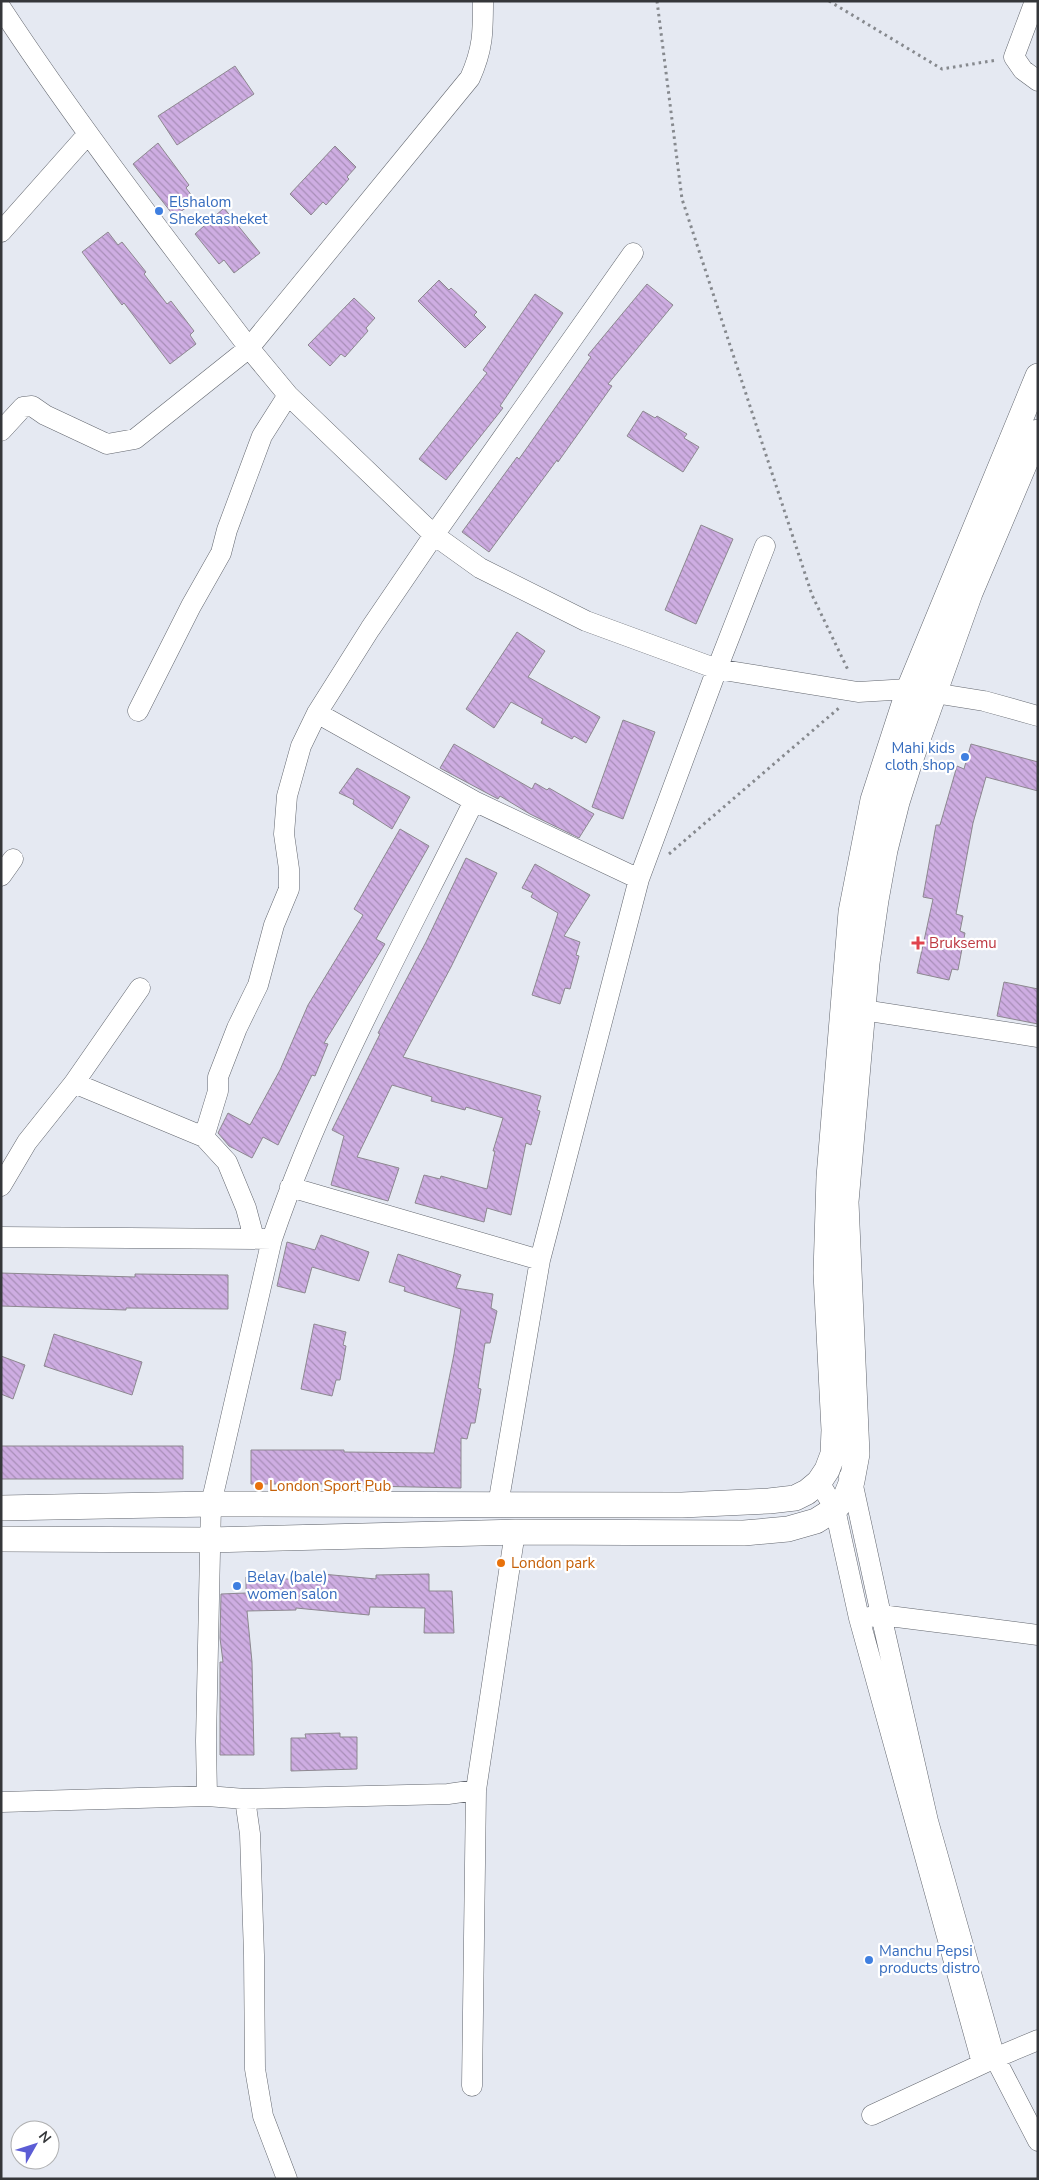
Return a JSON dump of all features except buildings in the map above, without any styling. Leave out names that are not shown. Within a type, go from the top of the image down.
[{"type":"main road","points":[[1,1508],[211,1504],[682,1505],[795,1498],[807,1492],[819,1482],[827,1470],[833,1454],[834,1430],[826,1273],[829,1176],[851,912],[873,800],[909,689],[1038,376]]},
{"type":"main road","points":[[1,1539],[210,1540],[515,1532],[744,1533],[788,1529],[816,1521],[835,1509],[846,1496],[852,1482],[856,1454],[846,1202],[866,963],[885,850],[897,802],[934,693],[974,584],[1038,432]]},
{"type":"street","points":[[1,432],[23,407],[32,406],[45,415],[107,444],[135,439],[249,348],[470,78],[479,58],[483,31],[483,1]]},
{"type":"street","points":[[1034,1],[1014,57],[1023,70],[1038,81]]},
{"type":"street","points":[[1,8],[88,134],[249,348],[288,394],[434,535],[480,568],[586,621],[716,669],[858,692],[909,689],[984,701],[1038,716]]},
{"type":"street","points":[[1,232],[88,134]]},
{"type":"street","points":[[204,1137],[218,1091],[218,1077],[237,1028],[258,985],[274,925],[289,889],[290,869],[284,834],[287,796],[301,746],[317,713],[370,629],[434,535],[633,253]]},
{"type":"street","points":[[138,711],[191,606],[221,553],[227,530],[262,436],[288,394]]},
{"type":"street","points":[[498,1505],[540,1260],[639,879],[716,669],[765,546]]},
{"type":"street","points":[[317,713],[474,801],[639,879]]},
{"type":"street","points":[[207,1796],[206,1741],[211,1504],[263,1238],[290,1187],[343,1066],[474,801]]},
{"type":"street","points":[[1,876],[13,859]]},
{"type":"street","points":[[1,1186],[27,1142],[74,1083],[140,988]]},
{"type":"street","points":[[863,1010],[1038,1037]]},
{"type":"street","points":[[74,1083],[204,1137],[227,1162],[246,1208],[263,1238]]},
{"type":"street","points":[[290,1187],[540,1260]]},
{"type":"street","points":[[1,1236],[263,1238]]},
{"type":"street","points":[[833,1454],[852,1482],[928,1821],[988,2060]]},
{"type":"street","points":[[819,1482],[835,1509],[859,1618],[988,2060],[1038,2141]]},
{"type":"street","points":[[472,2086],[476,1790],[487,1730],[515,1532]]},
{"type":"street","points":[[859,1618],[881,1615],[1038,1635]]},
{"type":"street","points":[[2,1802],[207,1796],[245,1799],[448,1794],[476,1790]]},
{"type":"street","points":[[245,1799],[250,1844],[254,1955],[255,2069],[263,2116],[287,2179]]},
{"type":"street","points":[[872,2115],[988,2060],[1038,2040]]},
{"type":"path","points":[[639,879],[858,692],[812,594],[682,199],[657,1]]},
{"type":"path","points":[[829,1],[942,69],[1014,57]]},
{"type":"place","name":"Elshalom Sheketasheket","points":[[159,211]]},
{"type":"place","name":"Mahi kids cloth shop","points":[[965,757]]},
{"type":"place","name":"Bruksemu","points":[[918,943]]},
{"type":"place","name":"London Sport Pub","points":[[259,1486]]},
{"type":"place","name":"London park","points":[[501,1563]]},
{"type":"place","name":"Belay (bale) women salon","points":[[237,1586]]},
{"type":"place","name":"Manchu Pepsi products distro","points":[[869,1960]]}]
